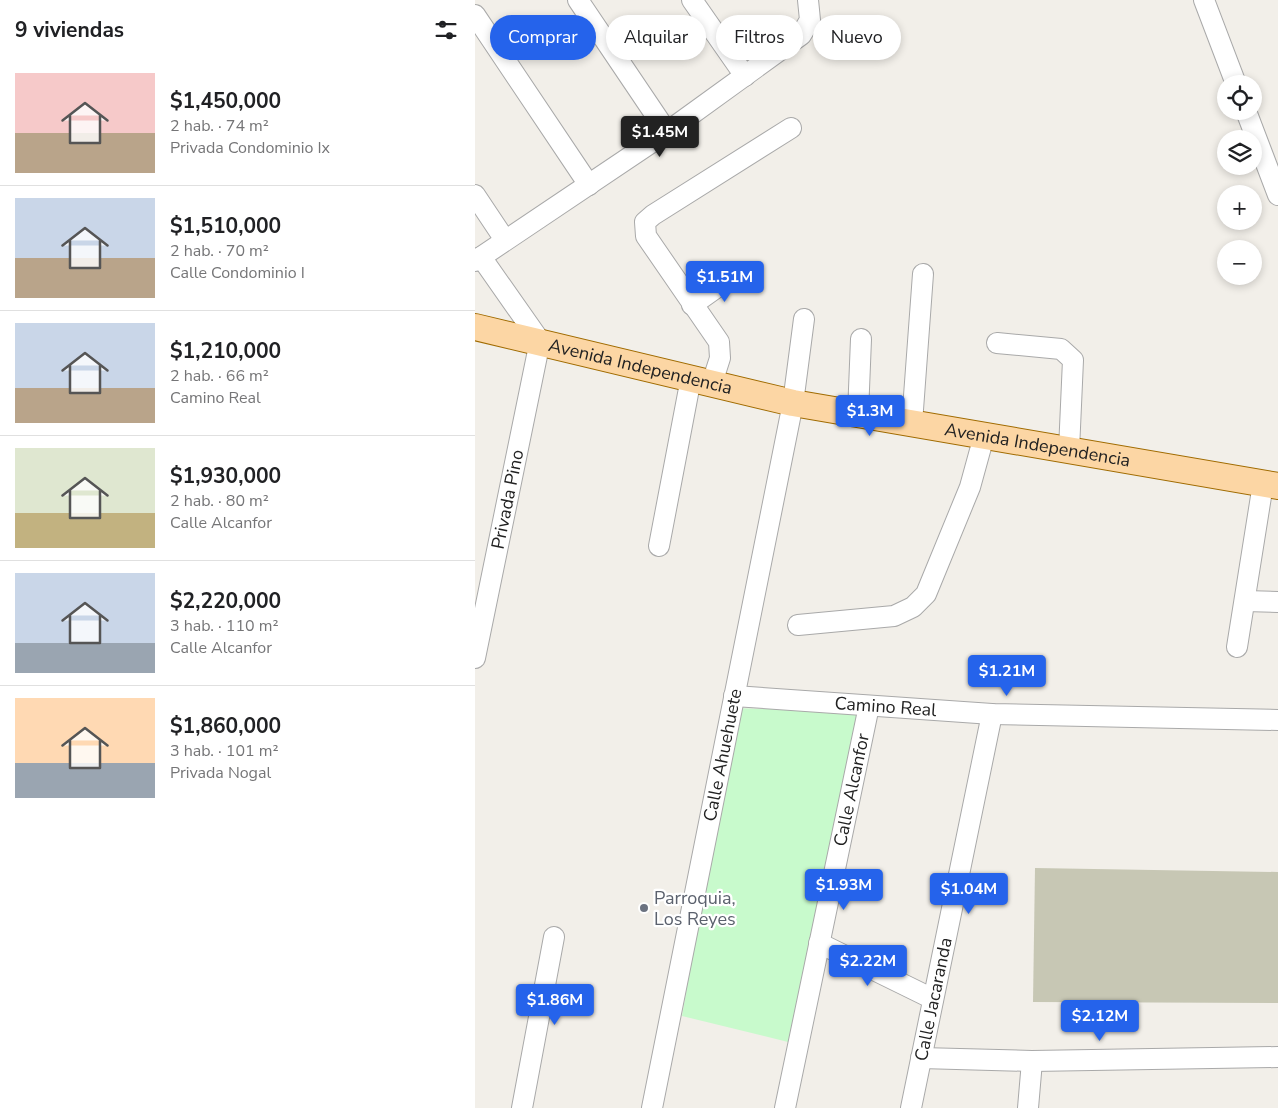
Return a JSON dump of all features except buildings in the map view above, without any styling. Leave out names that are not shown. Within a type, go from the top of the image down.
[{"type":"main road","name":"Avenida Independencia","points":[[475,327],[793,403],[1271,485]]},
{"type":"street","points":[[578,0],[667,132]]},
{"type":"street","points":[[692,0],[745,76]]},
{"type":"street","points":[[1204,0],[1233,75]]},
{"type":"street","points":[[540,341],[478,259],[667,132],[801,35],[809,10]]},
{"type":"street","points":[[475,15],[589,185]]},
{"type":"street","points":[[1249,120],[1278,195]]},
{"type":"street","points":[[659,546],[701,380],[720,358],[719,342],[646,236],[645,222],[653,214],[791,128]]},
{"type":"street","points":[[475,195],[505,240]]},
{"type":"street","points":[[692,305],[737,273]]},
{"type":"street","points":[[912,423],[923,274]]},
{"type":"street","name":"Calle Ahuehuete","points":[[652,1108],[793,403],[804,319]]},
{"type":"street","points":[[858,414],[861,339]]},
{"type":"street","name":"Privada Pino","points":[[475,658],[477,633],[540,341]]},
{"type":"street","points":[[997,343],[1061,349],[1073,360],[1069,450]]},
{"type":"street","points":[[798,625],[894,616],[913,607],[926,594],[970,487],[983,436]]},
{"type":"street","points":[[1237,647],[1245,601],[1271,485]]},
{"type":"street","points":[[1245,601],[1278,602]]},
{"type":"street","name":"Camino Real","points":[[734,696],[992,714],[1278,720]]},
{"type":"street","name":"Calle Alcanfor","points":[[785,1108],[869,706]]},
{"type":"street","name":"Calle Jacaranda","points":[[911,1108],[992,714]]},
{"type":"street","points":[[521,1108],[554,937]]},
{"type":"street","points":[[819,943],[933,999]]},
{"type":"street","points":[[921,1058],[1032,1061],[1278,1057]]},
{"type":"street","points":[[1028,1108],[1032,1061]]},
{"type":"shaded area","points":[[1035,868],[1278,872],[1278,1003],[1033,1002]]},
{"type":"green space","points":[[735,708],[865,712],[788,1042],[682,1016]]},
{"type":"place","name":"Parroquia, Los Reyes","points":[[644,908]]}]
